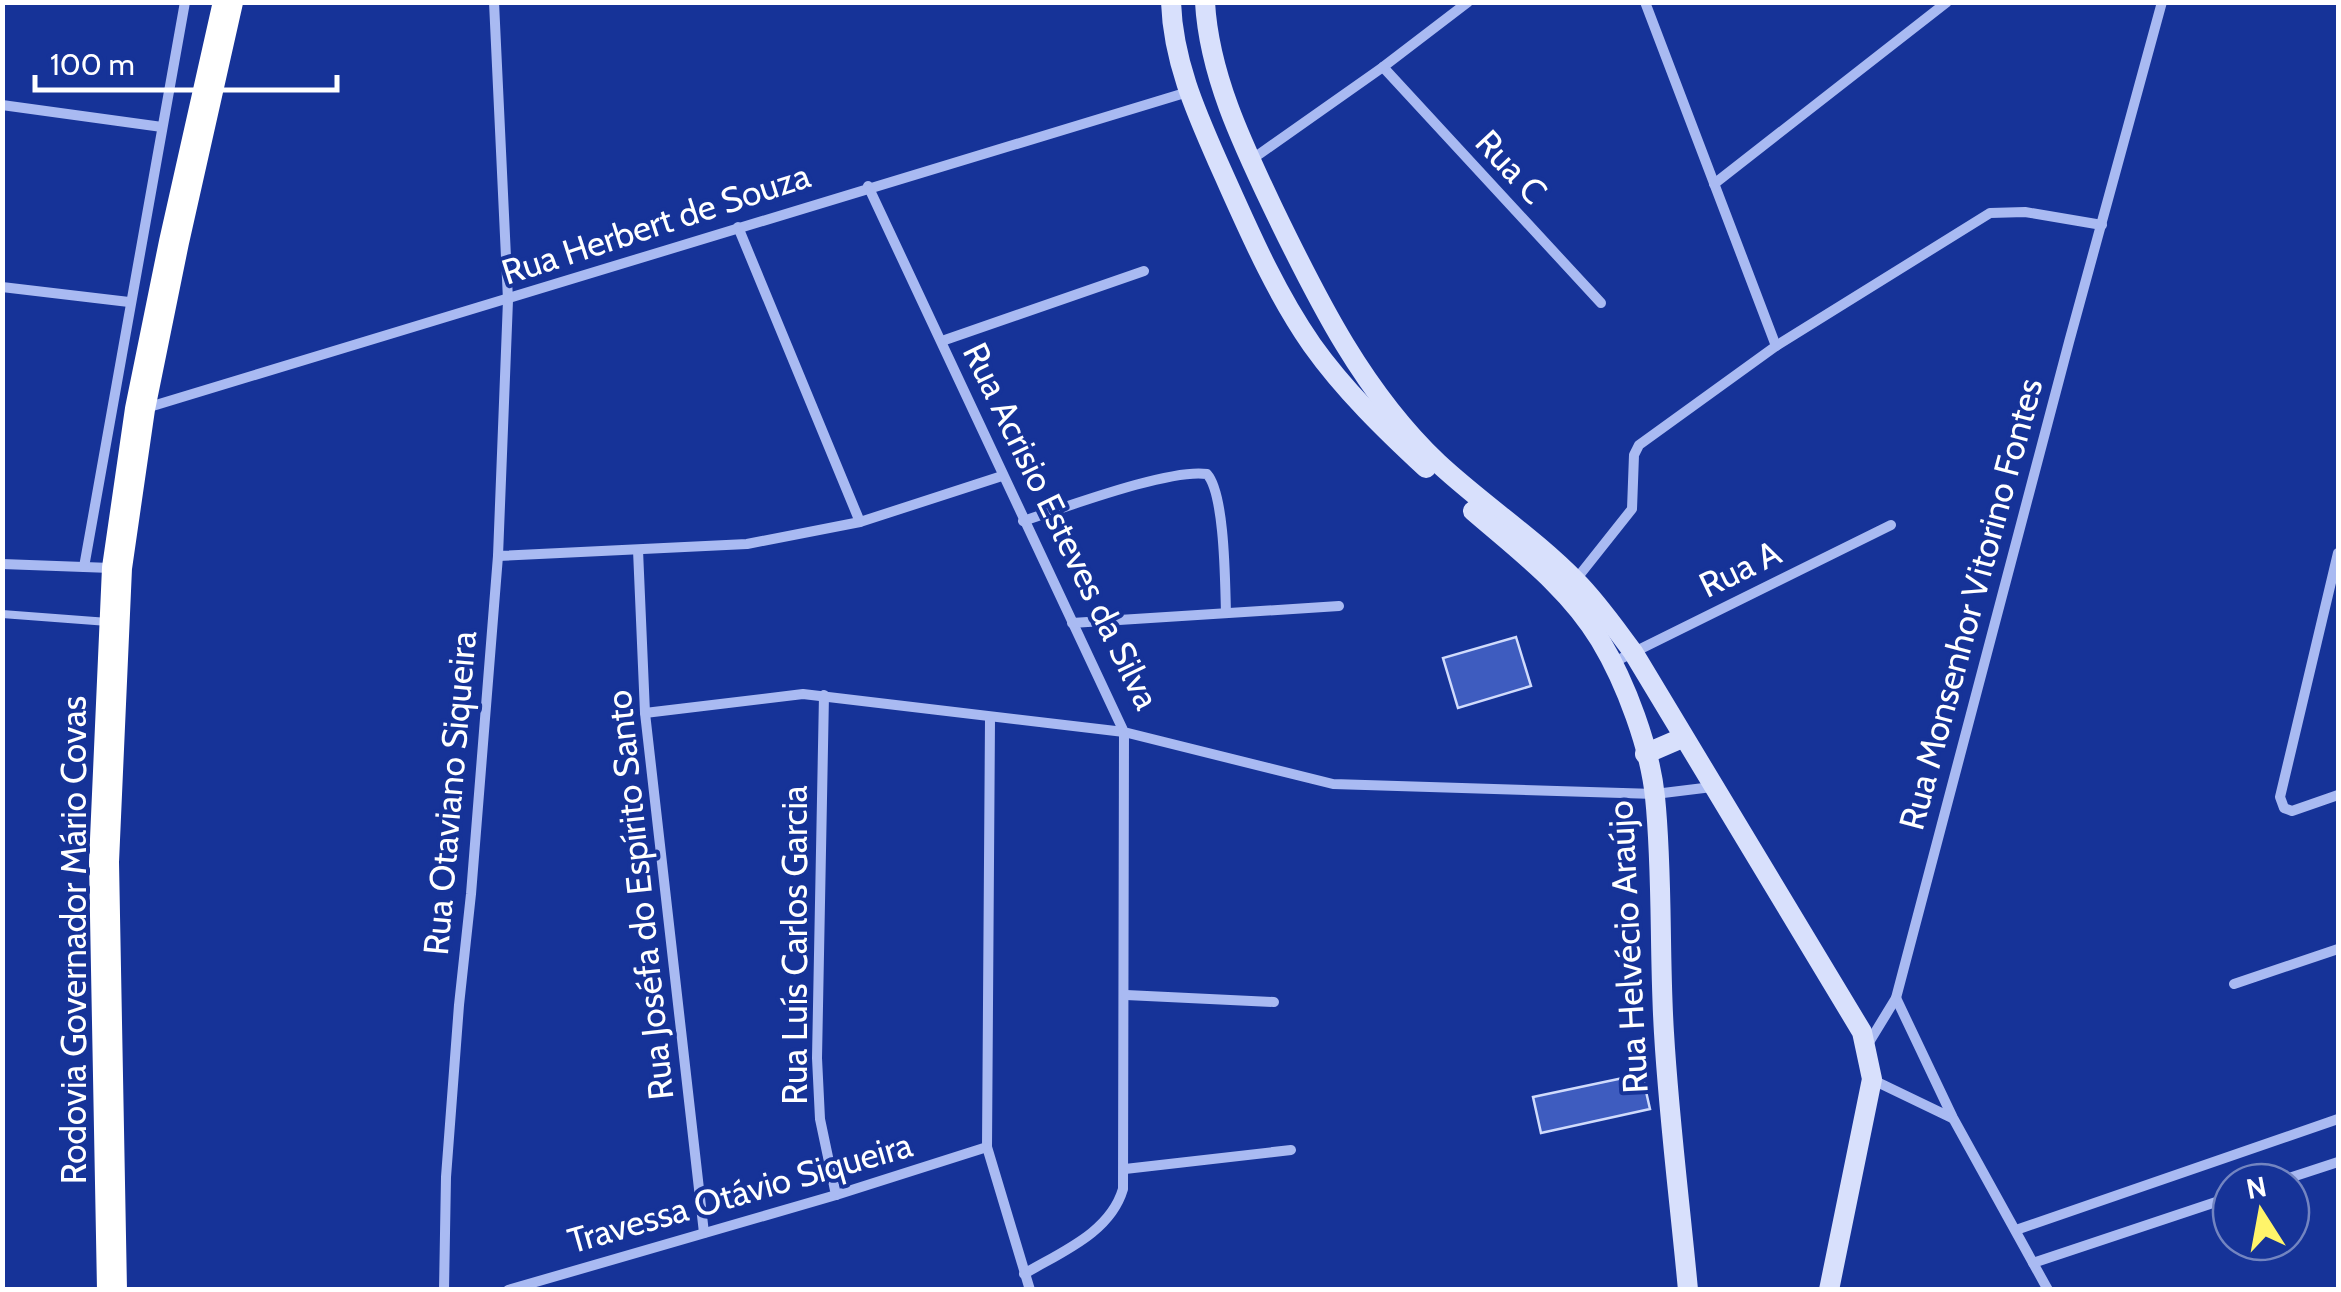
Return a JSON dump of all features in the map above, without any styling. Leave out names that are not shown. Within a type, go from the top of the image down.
[{"type":"highway","name":"Rodovia Governador Mário Covas","points":[[112,1290],[104,862],[117,568],[140,409],[228,2]]},
{"type":"street","points":[[84,567],[185,2]]},
{"type":"street","name":"Rua Otaviano Siqueira","points":[[444,1290],[452,1099],[498,556],[508,300],[494,2]]},
{"type":"street","points":[[1171,2],[1176,52],[1188,92],[1245,222],[1311,344],[1363,406],[1408,451],[1569,586]]},
{"type":"street","points":[[1206,2],[1213,56],[1250,160],[1333,324],[1374,390],[1436,461],[1633,652],[1864,1039],[1872,1080],[1828,1290]]},
{"type":"street","points":[[1250,160],[1383,68],[1468,2]]},
{"type":"street","points":[[1645,2],[1776,346]]},
{"type":"street","points":[[1714,184],[1948,2]]},
{"type":"street","name":"Rua Monsenhor Vitorino Fontes","points":[[1864,1039],[1896,998],[2162,2]]},
{"type":"street","name":"Rua C","points":[[1383,68],[1601,303]]},
{"type":"street","name":"Rua Herbert de Souza","points":[[140,409],[1188,92]]},
{"type":"street","points":[[2,105],[162,127]]},
{"type":"street","name":"Rua Acrisio Esteves da Silva","points":[[868,186],[1124,732],[1334,784],[1655,794],[1712,787]]},
{"type":"street","points":[[1569,586],[1632,510],[1634,463],[1639,446],[1776,346],[1990,212],[2025,212],[2102,225]]},
{"type":"street","points":[[738,226],[860,522]]},
{"type":"street","points":[[942,341],[1144,272]]},
{"type":"street","points":[[2,287],[129,302]]},
{"type":"street","points":[[1022,521],[1165,478],[1194,472],[1208,474],[1218,508],[1226,613]]},
{"type":"street","points":[[498,556],[747,544],[860,522],[1002,476]]},
{"type":"street","name":"Rua A","points":[[1612,663],[1891,525]]},
{"type":"street","name":"Rua Joséfa do Espírito Santo","points":[[638,550],[646,713],[704,1233]]},
{"type":"street","points":[[2338,554],[2280,797],[2284,808],[2292,811],[2338,795]]},
{"type":"street","points":[[2,564],[117,568]]},
{"type":"street","name":"Rua Helvécio Araújo","points":[[1569,586],[1631,705],[1655,794],[1665,1050],[1673,1168],[1688,1290]]},
{"type":"street","points":[[1072,622],[1338,606]]},
{"type":"street","points":[[646,713],[804,694],[1124,732],[1123,1189],[1112,1214],[1086,1237],[1024,1274]]},
{"type":"street","name":"Rua Luís Carlos Garcia","points":[[824,695],[818,1058],[820,1119],[836,1195]]},
{"type":"street","points":[[990,718],[986,1147],[1030,1290]]},
{"type":"street","points":[[1645,754],[1682,738]]},
{"type":"street","points":[[2234,984],[2338,949]]},
{"type":"street","points":[[1126,996],[1274,1002]]},
{"type":"street","points":[[1896,998],[1953,1118],[2048,1290]]},
{"type":"street","points":[[1872,1080],[1953,1118]]},
{"type":"street","points":[[2016,1230],[2338,1119]]},
{"type":"street","name":"Travessa Otávio Siqueira","points":[[508,1290],[986,1147]]},
{"type":"street","points":[[1125,1169],[1292,1150]]},
{"type":"street","points":[[2311,1171],[2338,1162]]},
{"type":"street","points":[[2033,1263],[2211,1204]]},
{"type":"lane","points":[[2,614],[114,622]]},
{"type":"building","points":[[1516,637],[1531,686],[1458,708],[1443,658]]},
{"type":"building","points":[[1642,1074],[1650,1109],[1541,1133],[1533,1097]]}]
